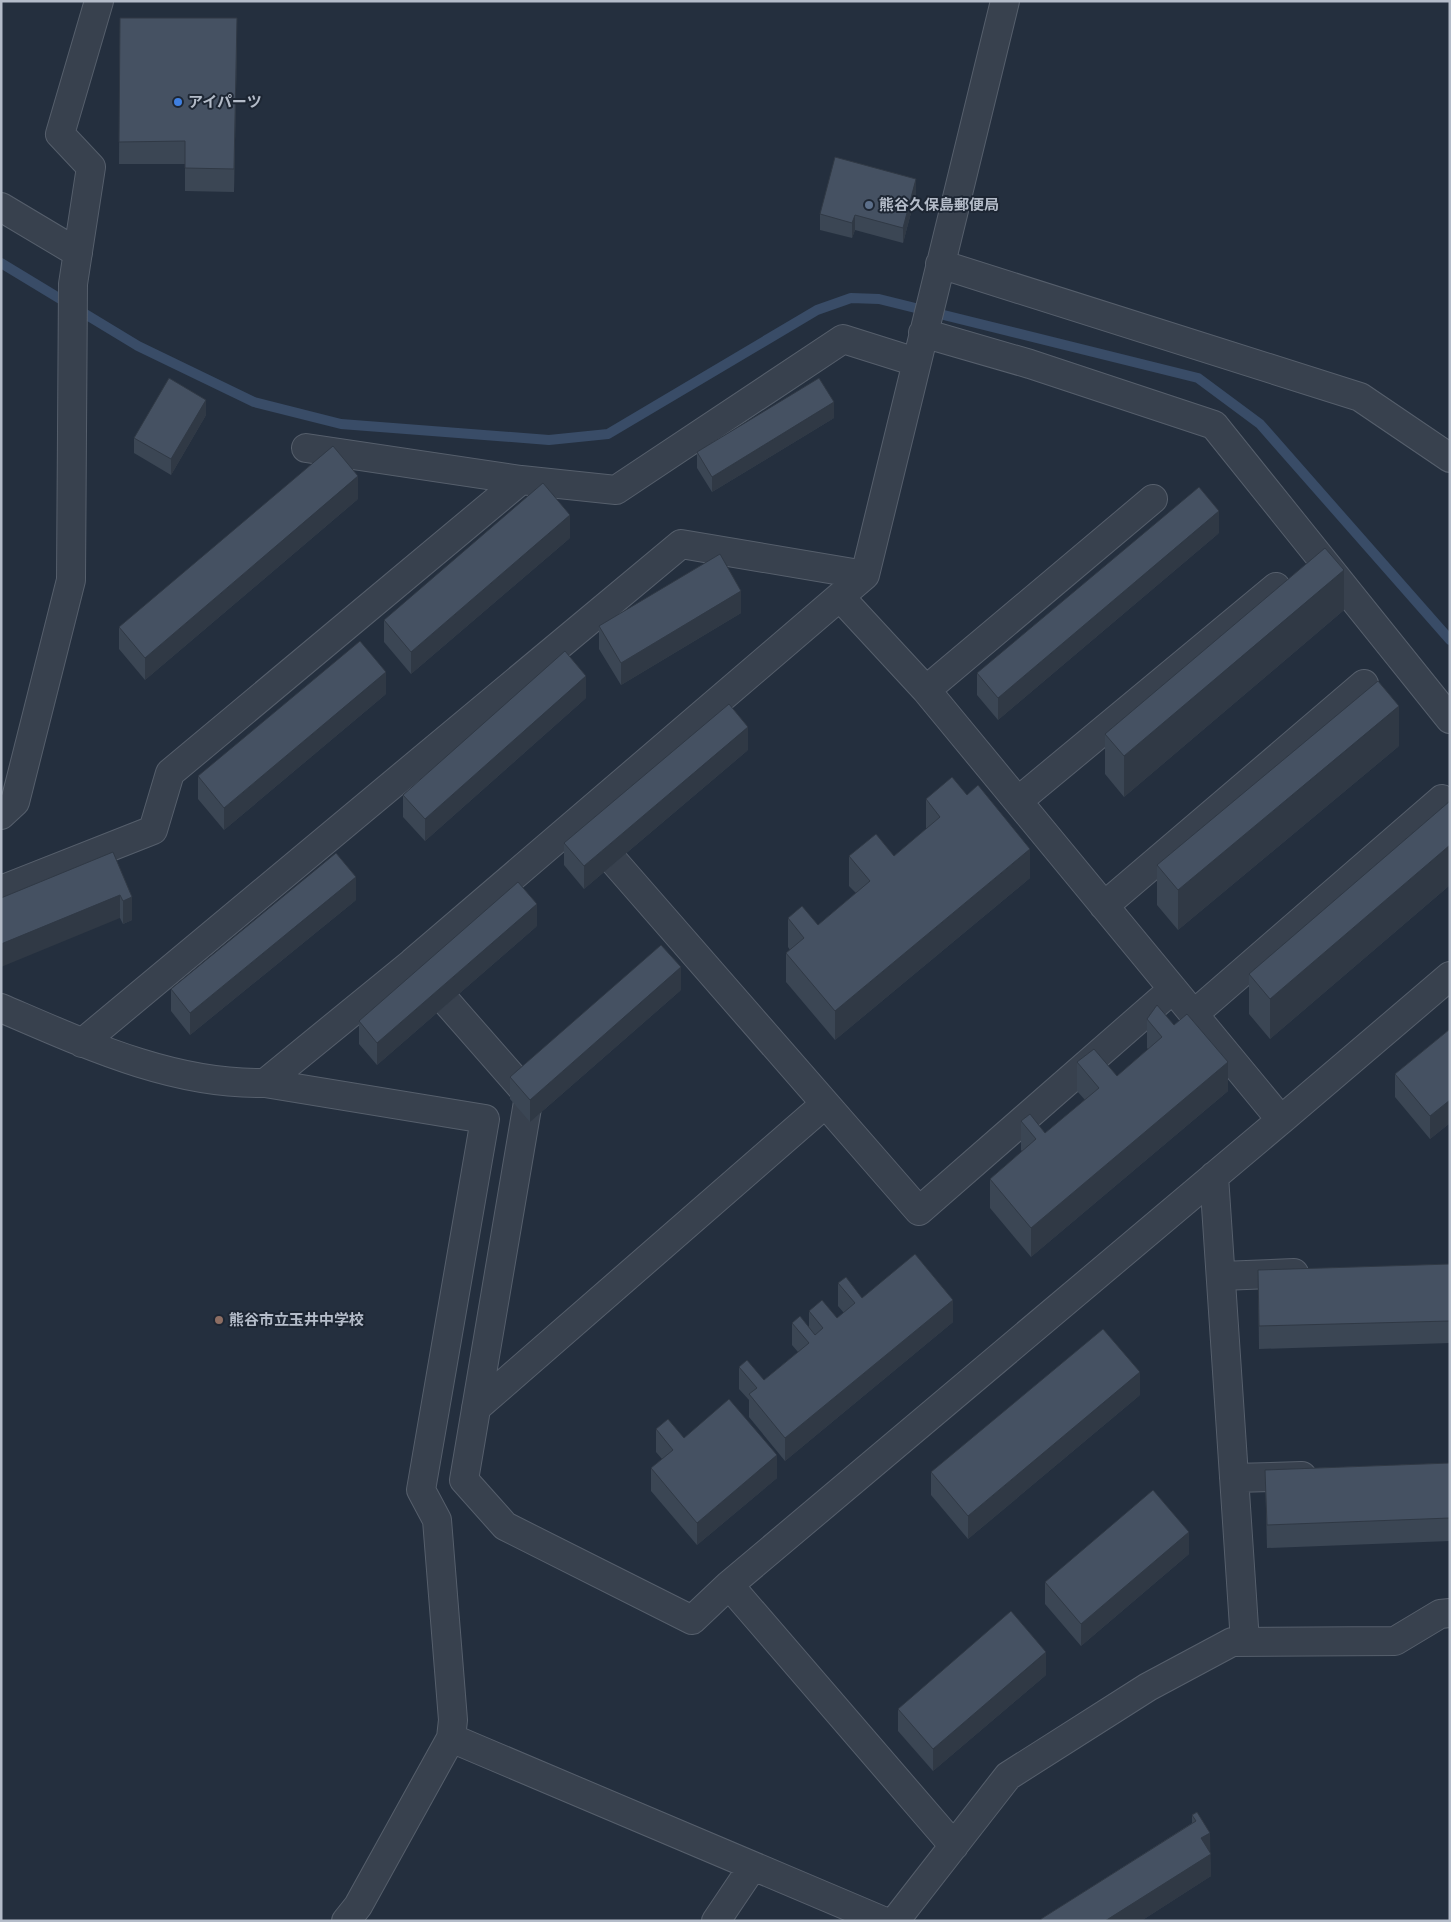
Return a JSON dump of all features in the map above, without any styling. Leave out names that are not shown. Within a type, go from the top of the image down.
[{"type":"street","points":[[1,816],[15,802],[71,580],[73,284],[91,167],[60,134],[99,1]]},
{"type":"street","points":[[265,1083],[412,963],[865,575],[1005,1]]},
{"type":"street","points":[[1,207],[78,254]]},
{"type":"street","points":[[937,276],[1360,397],[1450,458]]},
{"type":"street","points":[[923,332],[1030,364],[1214,425],[1450,719]]},
{"type":"street","points":[[306,448],[521,480],[616,490],[843,340],[916,362]]},
{"type":"street","points":[[1,890],[153,830],[170,772],[521,480]]},
{"type":"street","points":[[926,690],[1153,499]]},
{"type":"street","points":[[82,1042],[681,544],[865,575]]},
{"type":"street","points":[[1018,801],[1276,587]]},
{"type":"street","points":[[840,597],[926,690],[1281,1120]]},
{"type":"street","points":[[1104,906],[1364,684]]},
{"type":"street","points":[[1194,1014],[1442,800]]},
{"type":"street","points":[[579,821],[919,1211],[1173,990]]},
{"type":"street","points":[[412,963],[530,1096],[464,1480],[505,1526],[692,1620],[729,1585],[1450,976]]},
{"type":"street","points":[[1,1008],[82,1042],[166,1071],[236,1084],[265,1083],[485,1119],[421,1490],[437,1520],[453,1720],[451,1738],[358,1906],[354,1918]]},
{"type":"street","points":[[476,1408],[825,1104]]},
{"type":"street","points":[[1214,1176],[1244,1642]]},
{"type":"street","points":[[1221,1276],[1320,1272]]},
{"type":"street","points":[[1234,1478],[1322,1475]]},
{"type":"street","points":[[729,1585],[954,1846]]},
{"type":"street","points":[[895,1921],[1008,1776],[1148,1687],[1232,1642],[1395,1641],[1440,1614],[1450,1613]]},
{"type":"street","points":[[451,1738],[882,1921]]},
{"type":"street","points":[[716,1921],[753,1866]]},
{"type":"building","name":"アイパーツ","points":[[120,18],[237,18],[234,169],[185,168],[185,141],[119,142]]},
{"type":"building","points":[[835,157],[916,179],[903,228],[855,215],[852,223],[820,214]]},
{"type":"building","points":[[169,378],[206,400],[171,459],[134,438]]},
{"type":"building","points":[[819,378],[834,402],[712,477],[697,452]]},
{"type":"building","points":[[333,446],[358,476],[145,658],[119,627]]},
{"type":"building","points":[[543,483],[570,515],[411,652],[384,620]]},
{"type":"building","points":[[1199,487],[1219,511],[998,698],[977,673]]},
{"type":"building","points":[[1325,548],[1344,570],[1124,756],[1105,734]]},
{"type":"building","points":[[720,554],[741,591],[621,663],[599,626]]},
{"type":"building","points":[[360,641],[386,672],[224,808],[198,776]]},
{"type":"building","points":[[565,651],[586,676],[425,819],[403,795]]},
{"type":"building","points":[[1378,681],[1399,706],[1178,890],[1157,865]]},
{"type":"building","points":[[729,704],[748,727],[584,866],[564,843]]},
{"type":"building","points":[[952,777],[967,795],[978,785],[1030,849],[835,1011],[786,953],[804,938],[788,918],[802,906],[818,925],[870,881],[849,856],[876,834],[894,856],[940,817],[926,799]]},
{"type":"building","points":[[1450,801],[1450,845],[1270,999],[1249,974]]},
{"type":"building","points":[[113,852],[132,897],[123,901],[120,895],[1,944],[1,898]]},
{"type":"building","points":[[336,853],[356,877],[190,1013],[171,989]]},
{"type":"building","points":[[518,882],[537,904],[377,1043],[359,1021]]},
{"type":"building","points":[[661,945],[681,967],[530,1100],[510,1077]]},
{"type":"building","points":[[1157,1005],[1174,1025],[1187,1014],[1228,1062],[1031,1228],[990,1179],[1036,1139],[1021,1121],[1030,1114],[1045,1133],[1099,1088],[1077,1062],[1094,1049],[1117,1076],[1162,1037],[1147,1019]]},
{"type":"building","points":[[1450,1029],[1450,1100],[1430,1116],[1395,1074]]},
{"type":"building","points":[[915,1254],[953,1300],[785,1438],[749,1394],[757,1388],[739,1367],[747,1360],[764,1380],[809,1343],[792,1323],[800,1316],[815,1335],[823,1328],[809,1311],[822,1300],[837,1318],[855,1303],[838,1283],[846,1277],[862,1298]]},
{"type":"building","points":[[1450,1264],[1450,1321],[1259,1326],[1258,1270]]},
{"type":"building","points":[[1103,1329],[1140,1372],[968,1516],[931,1472]]},
{"type":"building","points":[[729,1399],[777,1455],[697,1523],[651,1468],[673,1450],[656,1429],[668,1419],[684,1438]]},
{"type":"building","points":[[1450,1463],[1450,1518],[1267,1525],[1265,1470]]},
{"type":"building","points":[[1153,1490],[1189,1532],[1081,1624],[1045,1582]]},
{"type":"building","points":[[1011,1611],[1046,1652],[933,1749],[898,1709]]},
{"type":"building","points":[[1197,1812],[1210,1833],[1201,1838],[1211,1854],[1105,1921],[1042,1921],[1041,1919],[1196,1821],[1192,1815]]},
{"type":"waterway","points":[[1,263],[138,346],[254,402],[341,424],[549,440],[608,434],[817,310],[851,298],[879,299],[1198,378],[1260,424],[1450,640]]},
{"type":"place","name":"アイパーツ","points":[[178,102]]},
{"type":"place","name":"熊谷久保島郵便局","points":[[869,205]]},
{"type":"place","name":"熊谷市立玉井中学校","points":[[219,1320]]}]
